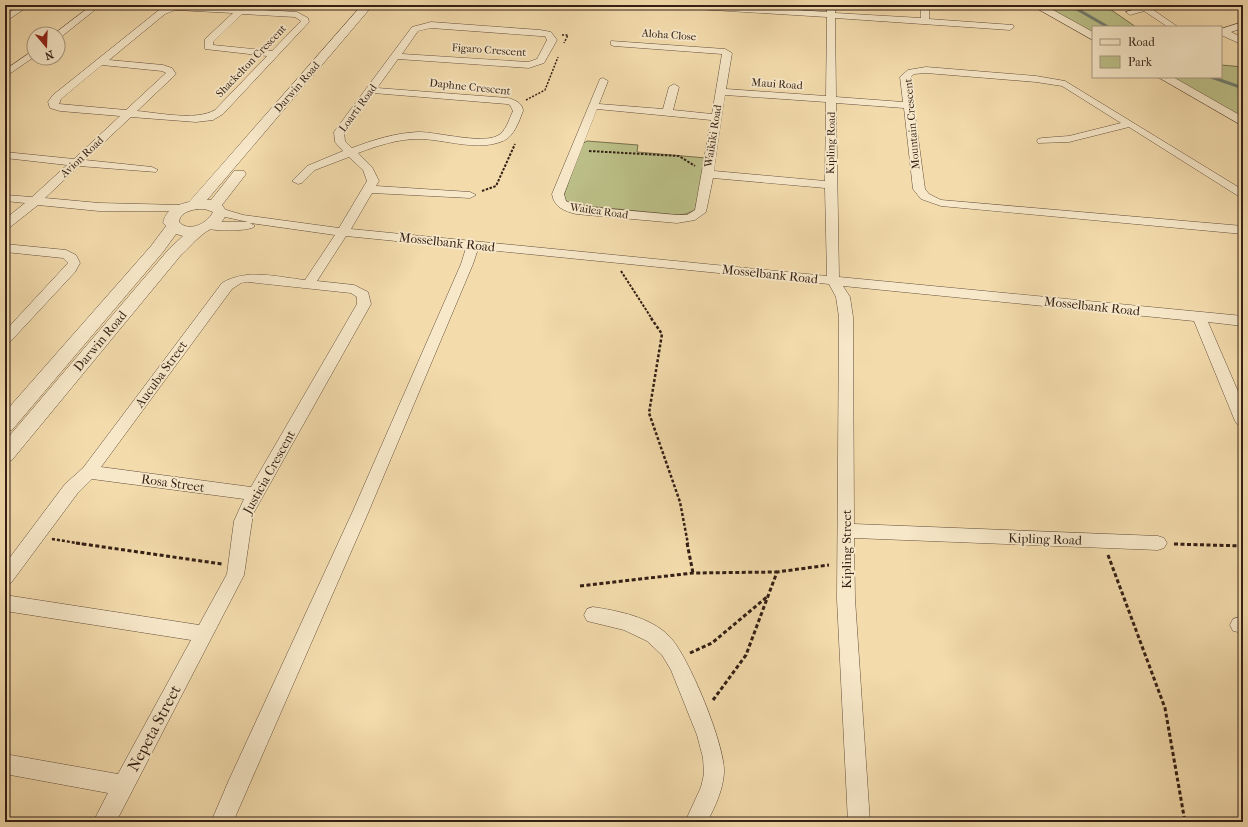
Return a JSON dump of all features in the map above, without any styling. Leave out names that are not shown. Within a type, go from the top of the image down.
[{"type":"street","points":[[5,19],[26,5]]},
{"type":"street","points":[[66,29],[97,5]]},
{"type":"street","name":"Darwin Road","points":[[5,425],[157,249],[172,225],[172,217],[188,207],[368,5]]},
{"type":"street","name":"Darwin Road","points":[[266,142],[382,5]]},
{"type":"street","points":[[680,5],[832,10],[925,22],[1010,27]]},
{"type":"street","points":[[925,5],[925,22]]},
{"type":"street","points":[[1036,5],[1092,36]]},
{"type":"street","points":[[1130,12],[1158,5]]},
{"type":"street","name":"Shackelton Crescent","points":[[180,7],[239,12],[297,15],[304,18],[305,22],[219,112],[209,118],[196,119],[60,108],[53,104],[57,98],[167,10],[180,7]]},
{"type":"street","points":[[1146,9],[1172,26]]},
{"type":"street","name":"Kipling Road","points":[[832,10],[831,185],[833,280]]},
{"type":"street","points":[[239,12],[208,41],[208,47],[274,54]]},
{"type":"street","name":"Figaro Crescent","points":[[396,56],[529,66],[541,61],[552,40],[551,36],[548,34],[540,33],[431,25],[421,26]]},
{"type":"street","points":[[1222,32],[1243,25]]},
{"type":"street","name":"Loarti Road","points":[[370,189],[373,181],[368,169],[350,154],[338,136],[415,29],[421,26]]},
{"type":"street","points":[[1222,32],[1243,42]]},
{"type":"street","name":"Aloha Close","points":[[614,43],[722,51]]},
{"type":"street","name":"Waikiki Road","points":[[722,51],[727,55],[708,174],[831,185]]},
{"type":"street","points":[[5,74],[26,59]]},
{"type":"street","name":"Avion Road","points":[[5,225],[34,201],[169,77],[170,72],[163,68],[101,62]]},
{"type":"street","name":"Mountain Crescent","points":[[1243,196],[1236,189],[1071,87],[1050,80],[926,70],[911,72],[905,77],[910,105],[919,189],[922,195],[931,200],[941,203],[1243,230]]},
{"type":"street","points":[[1166,78],[1243,122]]},
{"type":"street","name":"Wailea Road","points":[[602,81],[558,194],[561,204],[576,210],[677,219],[693,217],[702,210],[708,174]]},
{"type":"street","points":[[667,113],[674,86]]},
{"type":"street","name":"Daphne Crescent","points":[[370,90],[508,101],[514,103],[518,108],[518,111],[505,136]]},
{"type":"street","name":"Maui Road","points":[[721,92],[910,105]]},
{"type":"street","points":[[592,106],[716,117]]},
{"type":"street","points":[[1042,141],[1069,139],[1130,124]]},
{"type":"street","points":[[298,181],[311,168],[350,154],[409,136],[484,141],[496,140],[505,136]]},
{"type":"street","points":[[5,155],[152,170]]},
{"type":"street","points":[[5,198],[100,207],[188,207],[217,209],[246,166]]},
{"type":"street","points":[[308,285],[370,189],[470,195]]},
{"type":"street","points":[[100,207],[116,212],[151,217],[184,231],[203,228]]},
{"type":"street","name":"Darwin Road","points":[[5,455],[170,258],[203,228],[216,221],[217,209]]},
{"type":"street","name":"Mosselbank Road","points":[[217,209],[242,218],[343,232],[1243,321]]},
{"type":"street","name":"Mosselbank Road","points":[[203,228],[296,226]]},
{"type":"street","points":[[222,822],[236,787],[360,513],[467,264],[473,245]]},
{"type":"street","points":[[5,248],[66,254],[72,258],[74,263],[71,269],[5,339]]},
{"type":"street","name":"Aucuba Street","points":[[5,578],[71,490],[89,472],[227,286],[237,280],[248,278],[308,285]]},
{"type":"street","name":"Kipling Street","points":[[833,280],[843,297],[846,317],[847,615],[859,822]]},
{"type":"street","name":"Justicia Crescent","points":[[204,634],[238,567],[240,526],[245,512],[365,301],[361,293],[354,289],[308,285]]},
{"type":"street","points":[[1199,317],[1243,421]]},
{"type":"street","name":"Rosa Street","points":[[89,472],[256,494]]},
{"type":"street","name":"Kipling Road","points":[[846,531],[1158,543]]},
{"type":"street","points":[[5,603],[204,634]]},
{"type":"street","points":[[593,615],[629,622],[652,635],[668,648],[684,679],[711,748],[714,775],[710,792],[696,822]]},
{"type":"street","name":"Nepeta Street","points":[[104,822],[204,634]]},
{"type":"street","points":[[5,764],[124,785]]},
{"type":"path","points":[[470,195],[496,186],[516,142],[505,136]]},
{"type":"path","points":[[575,150],[679,156],[708,174]]},
{"type":"path","points":[[617,259],[618,265],[662,334],[649,413],[680,502],[693,574]]},
{"type":"path","points":[[36,536],[238,567]]},
{"type":"path","points":[[1103,541],[1165,708],[1185,822]]},
{"type":"path","points":[[1158,543],[1243,546]]},
{"type":"path","points":[[580,586],[693,574],[777,572],[834,564]]},
{"type":"path","points":[[700,717],[746,655],[777,572]]},
{"type":"path","points":[[668,648],[693,653],[712,643],[768,596]]},
{"type":"green space","points":[[1043,5],[1104,5],[1135,26],[1092,26],[1092,32]]},
{"type":"green space","points":[[1222,65],[1243,67],[1243,118],[1173,78],[1222,78]]},
{"type":"green space","points":[[587,141],[638,145],[637,152],[706,158],[695,210],[686,214],[678,215],[575,205],[566,201],[564,195],[582,144]]},
{"type":"waterway","points":[[1070,5],[1106,26]]},
{"type":"waterway","points":[[1214,78],[1243,88]]}]
